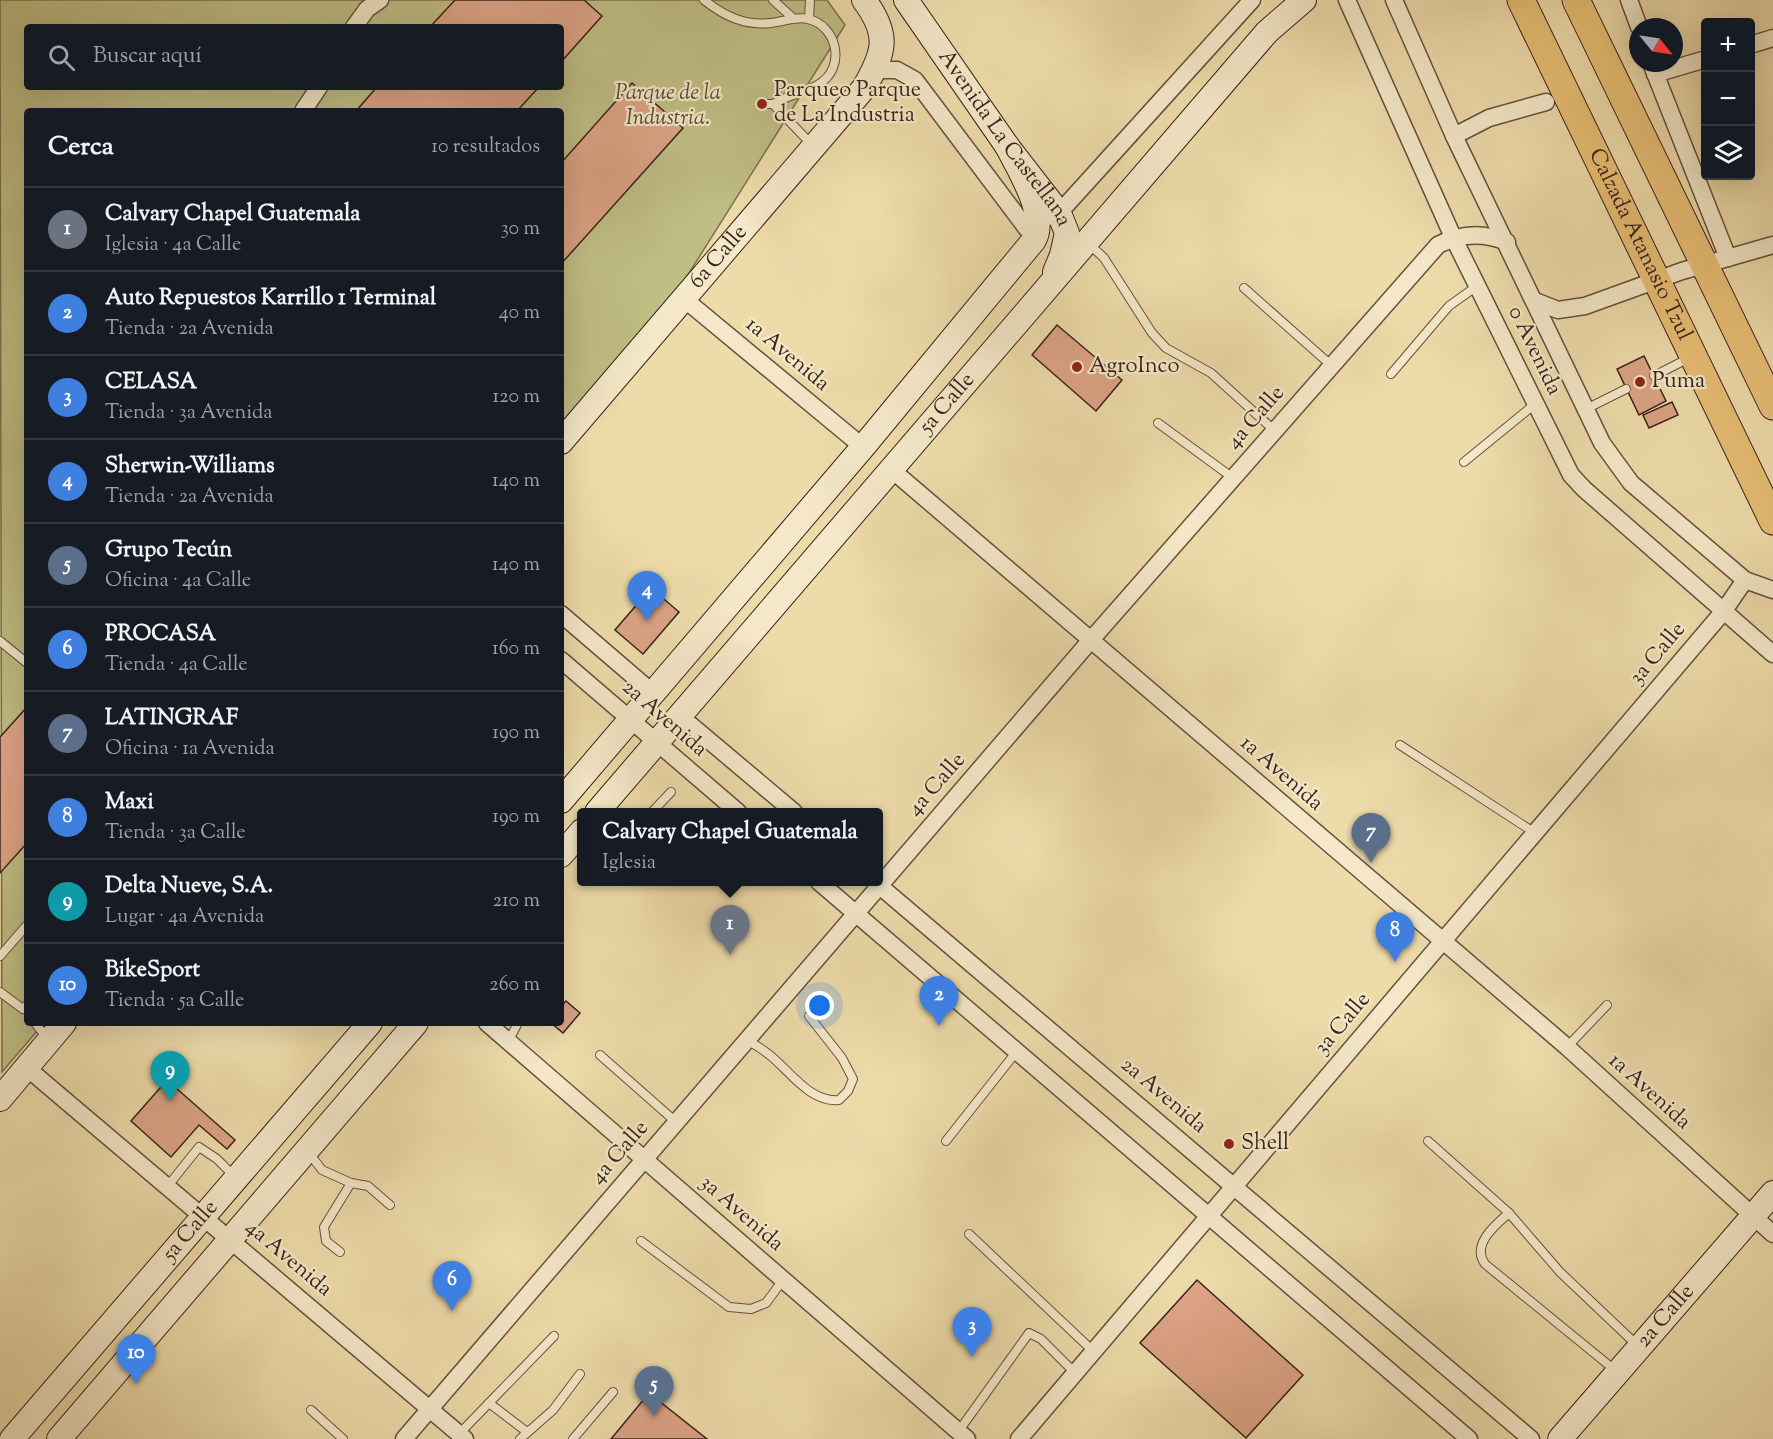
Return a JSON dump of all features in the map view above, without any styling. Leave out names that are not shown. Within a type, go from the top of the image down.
[{"type":"main road","points":[[864,0],[876,16],[882,37],[882,53],[875,70]]},
{"type":"main road","name":"5a Calle","points":[[601,808],[1267,32],[1304,0]]},
{"type":"main road","name":"Calzada Atanasio Tzul","points":[[1521,0],[1654,280],[1773,521]]},
{"type":"main road","points":[[1576,0],[1717,261],[1773,406]]},
{"type":"main road","name":"Avenida La Castellana","points":[[916,4],[1008,146],[1038,223],[1066,233],[1066,244],[1050,285]]},
{"type":"main road","name":"6a Calle","points":[[564,438],[864,88],[875,70]]},
{"type":"main road","name":"5a Calle","points":[[567,790],[630,720],[863,447],[1038,223]]},
{"type":"main road","points":[[564,852],[577,837]]},
{"type":"main road","name":"5a Calle","points":[[12,1439],[367,1026]]},
{"type":"main road","name":"5a Calle","points":[[59,1439],[413,1026]]},
{"type":"main road","points":[[1,1096],[27,1068],[50,1029]]},
{"type":"main road","name":"2a Calle","points":[[1560,1439],[1773,1193]]},
{"type":"street","points":[[356,24],[367,9],[380,0]]},
{"type":"street","name":"5a Calle","points":[[1038,223],[1252,0]]},
{"type":"street","name":"0 Avenida","points":[[1347,0],[1453,237],[1563,460],[1584,489],[1773,654]]},
{"type":"street","name":"0 Avenida","points":[[1394,0],[1454,136],[1613,462],[1631,483],[1745,580],[1773,590]]},
{"type":"street","points":[[1629,0],[1636,18]]},
{"type":"street","points":[[1755,43],[1773,38]]},
{"type":"street","points":[[1683,63],[1701,60]]},
{"type":"street","name":"Avenida La Castellana","points":[[875,70],[897,70],[915,80],[1038,223]]},
{"type":"street","points":[[1654,72],[1717,261]]},
{"type":"street","points":[[305,108],[317,90]]},
{"type":"street","points":[[1454,136],[1489,118],[1546,102]]},
{"type":"street","points":[[1453,237],[1491,236],[1507,242]]},
{"type":"street","name":"4a Calle","points":[[883,878],[1438,245],[1453,237]]},
{"type":"street","points":[[1535,301],[1558,310],[1585,306],[1654,280],[1773,245]]},
{"type":"street","name":"1a Avenida","points":[[683,298],[863,447]]},
{"type":"street","name":"1a Avenida","points":[[892,470],[1567,1047],[1773,1234]]},
{"type":"street","name":"3a Calle","points":[[1019,1439],[1723,612],[1745,580]]},
{"type":"street","name":"2a Avenida","points":[[564,617],[653,693]]},
{"type":"street","name":"2a Avenida","points":[[564,663],[732,808]]},
{"type":"street","name":"2a Avenida","points":[[680,716],[788,808]]},
{"type":"street","points":[[824,886],[1470,1439]]},
{"type":"street","name":"4a Calle","points":[[404,1439],[856,913],[876,886]]},
{"type":"street","name":"2a Avenida","points":[[880,886],[1531,1439]]},
{"type":"street","name":"3a Avenida","points":[[490,1026],[962,1435]]},
{"type":"street","name":"4a Avenida","points":[[27,1068],[462,1437]]},
{"type":"lane","points":[[704,0],[724,16],[745,21],[770,24],[794,19],[809,19],[822,27],[835,46],[837,55],[833,68],[821,84],[773,104],[762,104]]},
{"type":"lane","points":[[773,0],[794,19]]},
{"type":"lane","points":[[809,19],[810,0]]},
{"type":"lane","points":[[773,104],[814,147]]},
{"type":"lane","points":[[1087,242],[1104,258],[1152,333],[1166,348],[1211,373],[1275,431]]},
{"type":"lane","points":[[1391,374],[1449,306],[1477,286]]},
{"type":"lane","points":[[1244,288],[1332,366]]},
{"type":"lane","points":[[1654,376],[1692,357]]},
{"type":"lane","points":[[1586,410],[1626,389]]},
{"type":"lane","points":[[1464,462],[1535,404]]},
{"type":"lane","points":[[1158,423],[1233,478]]},
{"type":"lane","points":[[0,641],[24,661]]},
{"type":"lane","points":[[1400,745],[1535,833]]},
{"type":"lane","points":[[657,808],[671,792]]},
{"type":"lane","points":[[0,956],[24,929]]},
{"type":"lane","points":[[0,992],[24,1008]]},
{"type":"lane","points":[[1567,1047],[1607,1005]]},
{"type":"lane","points":[[747,1040],[768,1053],[816,1095],[829,1101],[840,1100],[848,1091],[853,1079],[842,1058],[809,1016]]},
{"type":"lane","points":[[508,1042],[516,1026]]},
{"type":"lane","points":[[946,1141],[1017,1051]]},
{"type":"lane","points":[[600,1055],[676,1122]]},
{"type":"lane","points":[[1428,1141],[1509,1213],[1560,1272],[1639,1347]]},
{"type":"lane","points":[[167,1187],[199,1147],[217,1159],[236,1178]]},
{"type":"lane","points":[[307,1150],[322,1170],[351,1183],[368,1186],[390,1205]]},
{"type":"lane","points":[[340,1252],[326,1241],[324,1227],[351,1183]]},
{"type":"lane","points":[[1509,1213],[1492,1228],[1481,1246],[1480,1257],[1617,1372]]},
{"type":"lane","points":[[969,1234],[1094,1352]]},
{"type":"lane","points":[[641,1241],[729,1307],[751,1310],[766,1303],[783,1280]]},
{"type":"lane","points":[[962,1435],[1029,1333],[1041,1338],[1075,1374]]},
{"type":"lane","points":[[462,1437],[489,1403],[554,1336]]},
{"type":"lane","points":[[489,1403],[524,1436],[553,1410],[580,1374]]},
{"type":"lane","points":[[573,1439],[613,1392]]},
{"type":"lane","points":[[311,1410],[343,1439]]},
{"type":"green space","name":"Parque de la Industria.","points":[[0,0],[827,0],[845,25],[679,289],[564,422],[564,108],[24,108],[24,1026],[41,1026],[2,1072]]},
{"type":"building","points":[[455,0],[584,0],[602,16],[564,59],[564,24],[433,24]]},
{"type":"building","points":[[632,83],[683,128],[564,261],[564,160]]},
{"type":"building","points":[[374,90],[536,90],[520,108],[359,108]]},
{"type":"building","name":"AgroInco","points":[[1057,325],[1122,380],[1096,411],[1032,355]]},
{"type":"building","name":"Puma","points":[[1644,356],[1666,401],[1639,415],[1617,369]]},
{"type":"building","points":[[1672,402],[1678,415],[1649,428],[1643,415]]},
{"type":"building","points":[[651,588],[679,612],[643,654],[615,630]]},
{"type":"building","points":[[24,710],[24,846],[0,873],[0,737]]},
{"type":"building","points":[[566,1001],[580,1013],[563,1033],[555,1026],[564,1026],[564,1003]]},
{"type":"building","points":[[167,1080],[235,1140],[227,1149],[199,1125],[171,1157],[131,1121]]},
{"type":"building","points":[[1197,1280],[1303,1375],[1246,1438],[1140,1343]]},
{"type":"building","points":[[649,1393],[707,1439],[611,1439]]},
{"type":"place","name":"Parqueo Parque de La Industria","points":[[762,104]]},
{"type":"place","name":"AgroInco","points":[[1077,367]]},
{"type":"place","name":"Puma","points":[[1640,382]]},
{"type":"place","name":"Sherwin-Williams","points":[[647,621]]},
{"type":"place","name":"LATINGRAF","points":[[1371,863]]},
{"type":"place","name":"Calvary Chapel Guatemala","points":[[730,955]]},
{"type":"place","name":"Maxi","points":[[1395,962]]},
{"type":"place","name":"Auto Repuestos Karrillo 1 Terminal","points":[[939,1026]]},
{"type":"place","name":"Delta Nueve, S.A.","points":[[170,1101]]},
{"type":"place","name":"Shell","points":[[1229,1144]]},
{"type":"place","name":"PROCASA","points":[[452,1311]]},
{"type":"place","name":"CELASA","points":[[972,1357]]},
{"type":"place","name":"BikeSport","points":[[136,1384]]},
{"type":"place","name":"Grupo Tecún","points":[[654,1416]]}]
